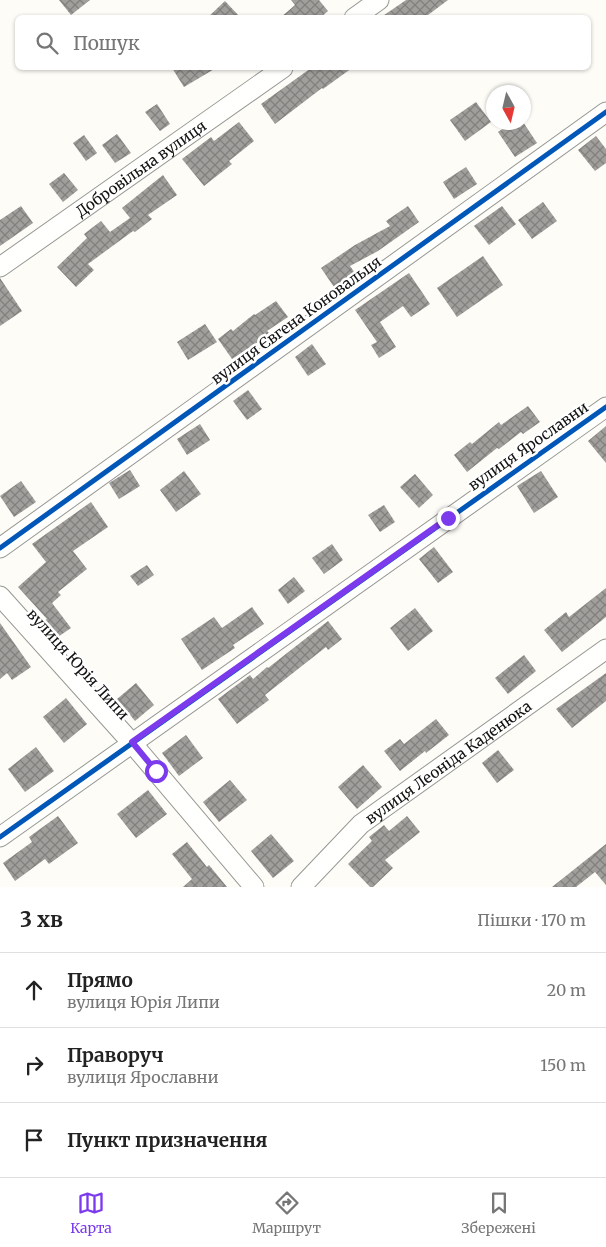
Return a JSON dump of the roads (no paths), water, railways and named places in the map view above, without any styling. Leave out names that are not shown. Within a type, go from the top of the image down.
[{"type":"street","points":[[358,15],[379,0]]},
{"type":"street","name":"Добровільна вулиця","points":[[0,268],[280,70]]},
{"type":"street","name":"вулиця Євгена Коновальця","points":[[0,548],[606,112]]},
{"type":"street","name":"вулиця Ярославни","points":[[0,837],[606,406]]},
{"type":"street","name":"вулиця Юрія Липи","points":[[0,596],[132,742],[254,887]]},
{"type":"street","name":"вулиця Леоніда Каденюка","points":[[301,887],[361,824],[606,649]]}]
